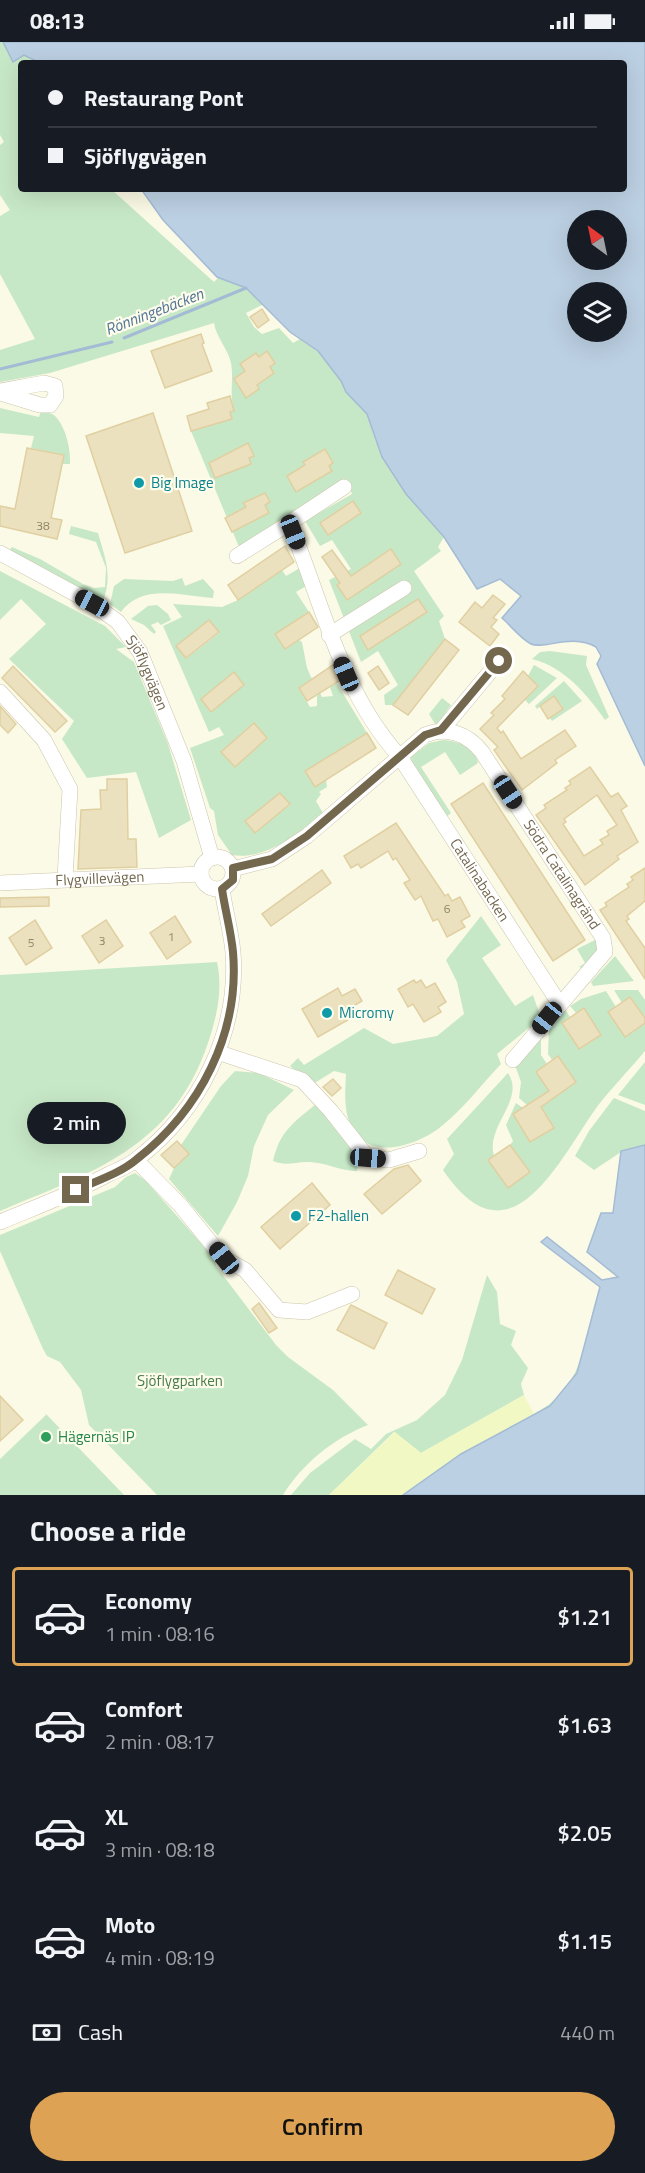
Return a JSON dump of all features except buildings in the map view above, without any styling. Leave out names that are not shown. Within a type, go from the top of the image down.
[{"type":"street","points":[[237,556],[344,487]]},
{"type":"street","name":"Catalinabacken","points":[[285,526],[293,532],[329,635],[346,674],[389,745],[400,757],[559,1004]]},
{"type":"street","name":"Sjöflygvägen","points":[[0,553],[92,603],[118,622],[140,652],[184,761],[212,858]]},
{"type":"street","points":[[329,635],[404,588]]},
{"type":"street","points":[[233,868],[272,859],[307,836],[425,735],[441,730],[499,661]]},
{"type":"street","points":[[0,692],[44,740],[70,789],[65,878]]},
{"type":"street","name":"Södra Catalinagränd","points":[[441,730],[457,733],[474,743],[603,938],[605,952],[513,1060]]},
{"type":"street","points":[[212,858],[227,860],[233,868],[233,880],[222,889],[208,887],[201,874],[204,864],[212,858]]},
{"type":"street","name":"Flygvillevägen","points":[[0,883],[65,878],[201,874]]},
{"type":"street","points":[[0,1222],[95,1181],[136,1160],[168,1131],[189,1105],[220,1053],[232,989],[233,961],[222,889]]},
{"type":"street","points":[[220,1053],[302,1080],[332,1111],[368,1158],[388,1160],[419,1151]]},
{"type":"street","points":[[136,1160],[182,1206],[224,1258],[245,1270],[279,1310],[307,1312],[352,1294]]},
{"type":"green space","points":[[0,42],[81,42],[90,60],[18,60],[18,192],[114,192],[214,282],[218,278],[163,220],[144,192],[264,304],[246,313],[254,327],[262,334],[279,328],[293,343],[300,339],[318,351],[341,381],[346,392],[367,414],[382,457],[406,494],[444,537],[438,547],[441,551],[414,571],[444,616],[439,621],[445,639],[393,705],[385,705],[384,695],[398,685],[378,651],[361,662],[329,580],[351,569],[332,540],[320,546],[305,521],[352,494],[346,479],[239,547],[191,431],[232,419],[230,412],[234,410],[231,363],[214,323],[50,373],[0,382],[0,350],[35,339],[0,274],[0,216],[10,210],[0,195],[0,145],[4,142],[0,135]]},
{"type":"green space","points":[[0,408],[39,417],[41,410],[55,416],[67,439],[70,464],[62,464],[63,455],[31,448],[34,436],[0,433]]},
{"type":"green space","points":[[71,526],[98,533],[108,575],[103,601],[10,550],[12,547],[40,559],[83,584],[94,588],[105,587],[106,568],[96,542],[69,534]]},
{"type":"green space","points":[[300,568],[308,585],[296,592],[309,612],[275,634],[285,649],[299,640],[302,642],[307,668],[312,679],[299,688],[310,707],[317,706],[317,696],[320,693],[322,697],[333,696],[330,687],[336,682],[367,733],[305,771],[315,786],[326,779],[327,787],[319,792],[321,794],[316,801],[323,813],[292,837],[269,850],[244,856],[232,855],[218,835],[214,811],[210,808],[190,748],[224,735],[219,727],[209,732],[163,626],[182,617],[173,604],[222,607],[238,600],[282,570],[286,576]],"holes":[[[209,620],[219,633],[187,658],[177,646]],[[254,723],[267,738],[235,767],[222,752]],[[280,793],[290,805],[254,832],[246,821]]]},
{"type":"green space","points":[[0,571],[105,626],[126,647],[116,649],[134,662],[168,744],[191,820],[159,838],[136,772],[87,778],[62,739],[74,721],[9,659],[46,624],[21,599],[0,620]]},
{"type":"green space","points":[[182,578],[185,586],[203,579],[214,591],[213,598],[151,594],[130,603],[121,612],[110,604],[114,586],[124,579],[173,581]]},
{"type":"green space","points":[[157,605],[168,614],[171,620],[161,625],[158,622],[151,625],[156,632],[154,634],[144,625],[131,619],[148,606]]},
{"type":"green space","points":[[550,651],[587,656],[586,665],[609,717],[605,720],[582,691],[564,675],[532,659],[540,652]]},
{"type":"green space","points":[[534,665],[557,678],[527,706],[529,704],[525,700],[538,686],[528,676]]},
{"type":"green space","points":[[564,681],[582,701],[552,721],[550,718],[563,708],[554,696],[537,709],[535,706]]},
{"type":"green space","points":[[442,698],[451,705],[438,724],[435,724],[429,714]]},
{"type":"green space","points":[[443,740],[460,743],[470,749],[478,763],[460,775],[445,752],[421,767],[451,813],[446,817],[412,767],[411,757],[429,743]]},
{"type":"green space","points":[[481,916],[501,945],[482,958],[515,1006],[533,995],[541,1018],[497,1054],[501,1064],[458,1111],[434,1132],[411,1143],[387,1148],[364,1141],[355,1133],[348,1119],[346,1074],[334,1071],[313,1084],[290,1066],[298,1058],[304,1065],[364,1028],[393,1044],[437,1036],[464,1014],[457,982],[446,960]]},
{"type":"green space","points":[[597,939],[598,949],[582,968],[579,967],[585,963],[577,949]]},
{"type":"green space","points":[[615,956],[634,981],[593,986],[591,982]]},
{"type":"green space","points":[[217,962],[219,993],[211,1033],[193,1078],[174,1108],[151,1132],[126,1151],[67,1183],[0,1211],[0,975]]},
{"type":"green space","points":[[614,990],[638,990],[645,1000],[645,1018],[631,997],[622,1003]]},
{"type":"green space","points":[[606,991],[616,1007],[625,1037],[645,1023],[645,1051],[598,1106],[562,1160],[527,1199],[508,1209],[488,1209],[466,1197],[443,1170],[454,1154],[447,1139],[508,1073],[512,1083],[512,1093],[495,1134],[494,1156],[529,1172],[510,1145],[513,1141],[506,1125],[516,1103],[523,1108],[513,1114],[530,1142],[554,1128],[537,1099],[527,1105],[519,1098],[521,1082],[515,1065],[541,1036],[541,1055],[547,1064],[536,1072],[554,1097],[576,1082],[558,1057],[552,1060],[548,1054],[549,1026],[565,1009],[570,1017],[562,1023],[580,1049],[601,1035],[584,1009],[576,1013],[570,1006],[581,999]]},
{"type":"green space","points":[[645,1062],[645,1105],[618,1095]]},
{"type":"green space","points":[[235,1071],[259,1073],[294,1090],[268,1115],[254,1146],[248,1176],[218,1236],[169,1179],[174,1168],[189,1154],[181,1145],[221,1086]]},
{"type":"green space","points":[[614,1098],[645,1111],[645,1365],[534,1414],[552,1402],[566,1388],[582,1355],[602,1281],[618,1276],[587,1252],[601,1213],[613,1213],[621,1152],[594,1170],[575,1156],[589,1131]]},
{"type":"green space","points":[[316,1104],[359,1159],[357,1171],[316,1163],[283,1164],[273,1161],[279,1142],[288,1128]]},
{"type":"green space","name":"Sjöflygparken","points":[[135,1173],[146,1181],[215,1259],[216,1266],[276,1345],[288,1357],[333,1390],[368,1425],[343,1437],[320,1453],[283,1495],[157,1495],[89,1425],[81,1390],[60,1362],[47,1356],[43,1349],[0,1251],[0,1235],[115,1187],[126,1177]]},
{"type":"green space","points":[[487,1275],[497,1292],[500,1324],[516,1331],[511,1345],[528,1368],[521,1384],[524,1395],[421,1453],[394,1432],[329,1495],[291,1495],[310,1473],[355,1439],[371,1449],[386,1434],[417,1420],[445,1395],[462,1360]]},
{"type":"green space","name":"Hägernäs IP","points":[[47,1414],[124,1495],[0,1495],[0,1459]]},
{"type":"sand","points":[[524,1395],[534,1414],[461,1454],[403,1495],[329,1495],[395,1432],[421,1453]]},
{"type":"water","points":[[3,42],[645,42],[645,766],[597,664],[601,656],[596,647],[577,641],[531,644],[502,618],[521,596],[500,579],[477,589],[444,537],[406,494],[382,457],[367,414],[346,392],[341,381],[318,351],[290,332],[246,288],[217,277],[163,220],[143,192],[627,192],[627,60],[34,60],[24,55],[13,62]]},
{"type":"water","points":[[645,1145],[645,1495],[403,1495],[461,1454],[550,1406],[577,1373],[600,1287],[541,1242],[547,1237],[602,1280],[618,1277],[587,1252],[601,1213],[613,1213],[621,1151]]},
{"type":"waterway","name":"Rönningebäcken","points":[[124,338],[246,288]]},
{"type":"waterway","name":"Rönningebäcken","points":[[0,369],[112,342]]},
{"type":"place","name":"Big Image","points":[[139,483]]},
{"type":"place","name":"Micromy","points":[[327,1013]]},
{"type":"place","name":"F2-hallen","points":[[296,1216]]},
{"type":"place","name":"Hägernäs IP","points":[[46,1437]]},
{"type":"route","points":[[76,1190],[136,1160],[168,1131],[189,1105],[220,1053],[232,989],[233,970],[233,952],[222,889],[233,880],[233,868],[272,859],[307,836],[425,735],[441,730],[499,661]]}]
